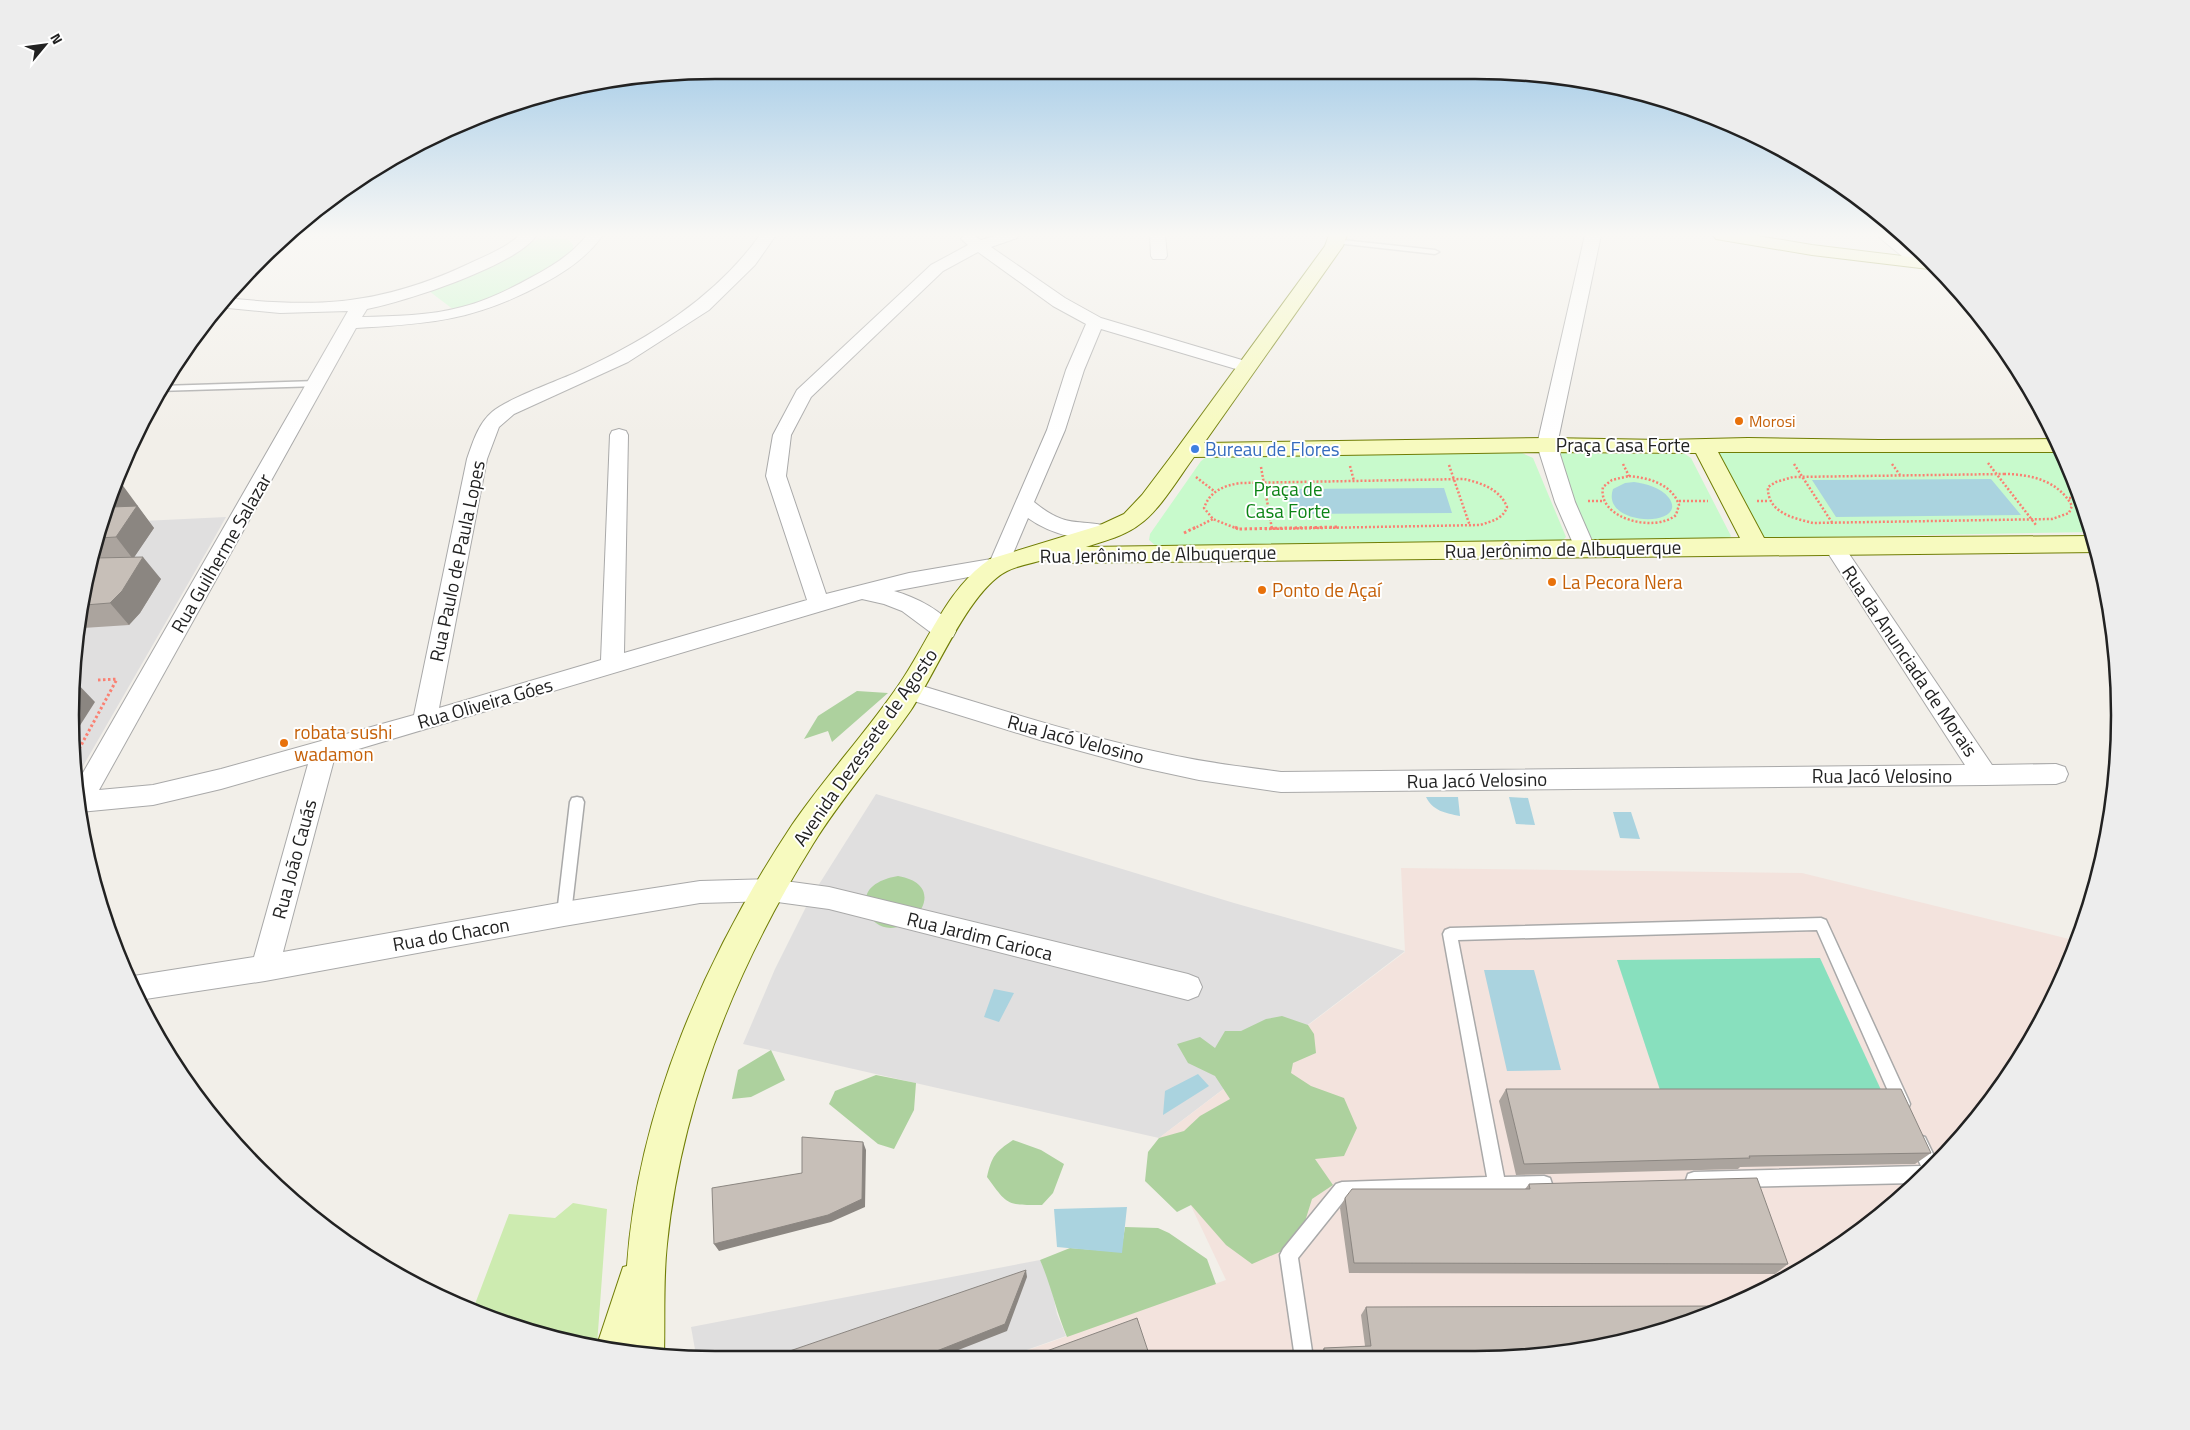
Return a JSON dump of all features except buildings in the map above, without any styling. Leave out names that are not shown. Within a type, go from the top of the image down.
[{"type":"street","points":[[231,303],[274,307],[332,307],[371,302]]},
{"type":"street","points":[[416,302],[418,306],[434,318]]},
{"type":"street","points":[[350,322],[434,318],[456,314],[492,302]]},
{"type":"street","name":"Rua Paulo de Paula Lopes","points":[[425,721],[477,459],[489,425],[496,417],[507,410],[622,358],[707,302]]},
{"type":"street","points":[[819,604],[788,519],[776,476],[782,435],[803,394],[901,302]]},
{"type":"street","points":[[1058,302],[1095,322],[1246,367]]},
{"type":"street","name":"Avenida Dezessete de Agosto","points":[[644,1347],[648,1244],[658,1178],[676,1099],[698,1039],[735,956],[770,890],[804,834],[909,691],[945,630],[967,597],[985,575],[997,566],[1106,532],[1132,519],[1150,500],[1187,450],[1292,302]]},
{"type":"street","points":[[1578,302],[1547,445],[1565,502],[1585,548]]},
{"type":"street","name":"Rua Guilherme Salazar","points":[[84,794],[317,384],[350,322],[362,304]]},
{"type":"street","points":[[997,566],[1056,430],[1075,370],[1095,322]]},
{"type":"street","points":[[612,666],[618,435]]},
{"type":"street","name":"Praça Casa Forte","points":[[1187,450],[1547,445],[2051,446]]},
{"type":"street","points":[[1703,446],[1756,546]]},
{"type":"street","points":[[1023,504],[1040,520],[1051,525],[1065,529],[1106,532]]},
{"type":"street","name":"Rua Jerônimo de Albuquerque","points":[[1028,555],[1756,546],[2088,544]]},
{"type":"street","name":"Rua da Anunciada de Morais","points":[[1840,547],[1985,775]]},
{"type":"street","name":"Rua Oliveira Góes","points":[[85,801],[153,795],[324,751],[858,592],[912,579],[997,566]]},
{"type":"street","name":"Rua Oliveira Góes","points":[[858,592],[885,595],[905,602],[924,613],[945,630]]},
{"type":"street","name":"Rua Jacó Velosino","points":[[909,691],[1118,752],[1173,765],[1281,782],[2056,774]]},
{"type":"street","name":"Rua João Cauás","points":[[265,968],[324,751]]},
{"type":"street","name":"Rua do Chacon","points":[[140,987],[265,968],[564,914],[700,892],[770,890]]},
{"type":"street","name":"Rua Jardim Carioca","points":[[770,890],[829,898],[1188,987]]},
{"type":"street","points":[[618,1344],[648,1244]]},
{"type":"lane","points":[[169,389],[317,384]]},
{"type":"lane","points":[[564,914],[577,802]]},
{"type":"lane","points":[[1497,1186],[1450,934],[1820,924],[1906,1113]]},
{"type":"lane","points":[[1914,1132],[1928,1162]]},
{"type":"lane","points":[[1676,1181],[1915,1174]]},
{"type":"lane","points":[[1303,1351],[1289,1255],[1342,1190],[1556,1184]]},
{"type":"path","points":[[1443,446],[1470,525]]},
{"type":"path","points":[[1785,446],[1786,452],[1832,523],[1840,547]]},
{"type":"path","points":[[1975,447],[2052,546]]},
{"type":"path","points":[[1262,448],[1258,453],[1278,553]]},
{"type":"path","points":[[2014,474],[2036,478],[2057,488],[2069,498],[2072,506],[2069,512],[2052,519],[1813,523],[1791,517],[1776,508],[1769,502],[1767,495],[1768,487],[1776,482],[1783,479],[1802,477],[2014,474]]},
{"type":"path","points":[[1196,477],[1214,491]]},
{"type":"path","points":[[1618,477],[1641,477],[1664,486],[1679,501],[1680,508],[1678,514],[1672,520],[1652,525],[1616,515],[1603,501],[1601,493],[1603,486],[1618,477]]},
{"type":"path","points":[[1454,480],[1475,481],[1501,494],[1509,505],[1507,512],[1501,519],[1480,525],[1239,529],[1213,519],[1204,508],[1206,501],[1214,491],[1230,484],[1454,480]]},
{"type":"path","points":[[1679,501],[1732,502]]},
{"type":"path","points":[[80,748],[117,679]]},
{"type":"shaded area","points":[[226,517],[81,769],[79,715],[80,673],[84,632],[100,550],[109,523]]},
{"type":"shaded area","points":[[876,794],[1234,903],[1405,951],[1159,1138],[743,1044],[775,969],[811,897]]},
{"type":"shaded area","points":[[1401,868],[1802,873],[2070,939],[2046,996],[2004,1068],[1980,1102],[1925,1165],[1862,1220],[1828,1244],[1756,1286],[1718,1303],[1640,1330],[1558,1346],[1517,1350],[1025,1351],[1226,1280],[1159,1138],[1405,952]]},
{"type":"shaded area","points":[[1040,1260],[1050,1281],[1057,1314],[1066,1336],[1024,1351],[695,1351],[691,1327]]},
{"type":"green space","points":[[443,302],[483,302],[482,302],[454,310]]},
{"type":"green space","points":[[2054,452],[2084,532],[1763,538],[1718,453]]},
{"type":"green space","name":"Praça de Casa Forte","points":[[1522,453],[1533,458],[1566,537],[1563,540],[1157,547],[1149,540],[1150,534],[1201,461],[1208,456],[1217,454]]},
{"type":"green space","points":[[1561,453],[1685,454],[1691,458],[1731,536],[1728,539],[1593,539],[1589,537],[1556,455]]},
{"type":"green space","points":[[857,691],[888,693],[832,742],[828,731],[804,739],[818,716]]},
{"type":"green space","points":[[898,876],[915,882],[923,891],[924,901],[920,911],[911,920],[900,926],[888,928],[876,923],[872,919],[866,899],[873,886],[888,878]]},
{"type":"green space","points":[[1820,958],[1882,1092],[1661,1093],[1617,960]]},
{"type":"green space","points":[[1282,1016],[1308,1025],[1314,1034],[1316,1053],[1293,1063],[1291,1073],[1311,1086],[1344,1098],[1357,1128],[1344,1156],[1315,1159],[1333,1185],[1312,1199],[1298,1244],[1252,1264],[1226,1245],[1191,1205],[1177,1212],[1145,1181],[1148,1152],[1159,1138],[1184,1131],[1200,1116],[1230,1099],[1215,1076],[1188,1063],[1177,1044],[1200,1037],[1215,1048],[1225,1031],[1241,1031],[1266,1019]]},
{"type":"green space","points":[[771,1050],[785,1080],[751,1097],[732,1099],[738,1070]]},
{"type":"green space","points":[[876,1075],[916,1083],[914,1110],[894,1149],[878,1144],[829,1104],[835,1091]]},
{"type":"green space","points":[[1013,1140],[1041,1150],[1064,1164],[1053,1193],[1042,1205],[1022,1205],[1009,1202],[1004,1199],[987,1177],[995,1155]]},
{"type":"green space","points":[[573,1203],[607,1209],[597,1340],[550,1330],[475,1304],[509,1214],[555,1218]]},
{"type":"green space","points":[[1125,1227],[1158,1228],[1169,1233],[1207,1259],[1216,1284],[1067,1337],[1040,1260],[1070,1248],[1121,1252]]},
{"type":"water","points":[[1991,479],[2021,515],[1836,517],[1812,480]]},
{"type":"water","points":[[1634,482],[1653,487],[1666,494],[1672,508],[1667,515],[1644,519],[1619,511],[1613,502],[1613,489],[1625,483]]},
{"type":"water","points":[[1444,488],[1452,513],[1292,514],[1287,489]]},
{"type":"water","points":[[1426,797],[1458,797],[1460,816],[1436,808]]},
{"type":"water","points":[[1509,797],[1528,798],[1535,825],[1516,824]]},
{"type":"water","points":[[1613,812],[1631,812],[1640,839],[1620,838]]},
{"type":"water","points":[[1484,970],[1534,970],[1561,1070],[1507,1071]]},
{"type":"water","points":[[994,989],[1014,993],[999,1022],[984,1017]]},
{"type":"water","points":[[1198,1074],[1209,1086],[1163,1115],[1165,1091]]},
{"type":"water","points":[[1127,1207],[1122,1253],[1057,1247],[1054,1209]]},
{"type":"place","name":"Morosi","points":[[1739,421]]},
{"type":"place","name":"Bureau de Flores","points":[[1195,449]]},
{"type":"place","name":"La Pecora Nera","points":[[1552,582]]},
{"type":"place","name":"Ponto de Açaí","points":[[1262,590]]},
{"type":"place","name":"robata sushi wadamon","points":[[284,743]]}]
